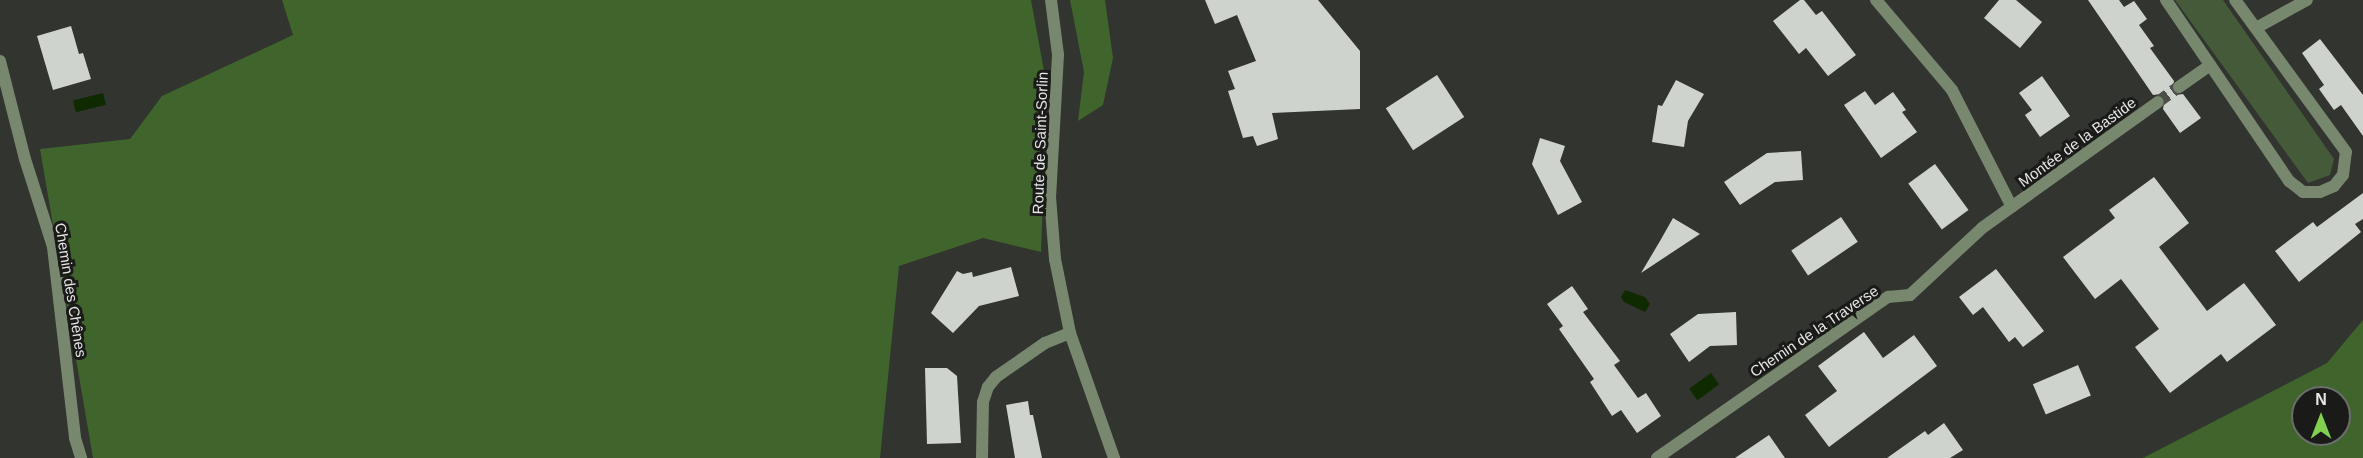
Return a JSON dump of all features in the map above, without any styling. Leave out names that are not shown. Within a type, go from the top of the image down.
[{"type":"street","name":"Route de Saint-Sorlin","points":[[1051,0],[1058,65],[1050,197],[1056,267],[1070,333],[1114,458]]},
{"type":"street","name":"Montée de la Bastide","points":[[1876,0],[1952,90],[2012,207],[2158,102]]},
{"type":"street","points":[[2166,0],[2289,181],[2302,192],[2320,192],[2334,186],[2343,176],[2346,152],[2235,0]]},
{"type":"street","points":[[2256,28],[2307,0]]},
{"type":"street","name":"Chemin des Chênes","points":[[0,61],[25,159],[53,247],[75,438],[81,458]]},
{"type":"street","points":[[2179,87],[2210,65]]},
{"type":"street","name":"Chemin de la Traverse","points":[[1657,458],[1888,297],[1910,295],[1982,228],[2012,207]]},
{"type":"street","points":[[982,458],[983,402],[988,387],[996,377],[1045,344],[1070,333]]},
{"type":"shaded area","points":[[282,0],[1031,0],[1047,87],[1041,252],[983,238],[899,266],[880,458],[93,458],[40,149],[130,139],[162,96],[293,35]]},
{"type":"shaded area","points":[[1070,0],[1105,0],[1113,58],[1103,105],[1078,121],[1084,72]]},
{"type":"shaded area","points":[[2175,0],[2223,0],[2334,159],[2330,175],[2308,183]]},
{"type":"shaded area","points":[[103,93],[106,105],[76,112],[73,100]]},
{"type":"shaded area","points":[[1625,290],[1645,297],[1650,304],[1645,312],[1624,302],[1621,297]]},
{"type":"shaded area","points":[[2363,320],[2363,458],[2143,458],[2327,363]]},
{"type":"shaded area","points":[[1711,373],[1719,384],[1697,400],[1689,389]]},
{"type":"building","points":[[1205,0],[1318,0],[1360,51],[1360,109],[1272,113],[1278,139],[1257,146],[1253,136],[1243,138],[1228,91],[1235,89],[1228,71],[1256,61],[1237,15],[1215,24]]},
{"type":"building","points":[[1800,0],[1804,0],[1816,15],[1822,11],[1856,55],[1828,76],[1806,48],[1799,54],[1773,21]]},
{"type":"building","points":[[1999,0],[2016,0],[2042,22],[2020,48],[1984,18]]},
{"type":"building","points":[[2088,0],[2119,0],[2124,7],[2134,1],[2147,19],[2139,25],[2154,46],[2150,48],[2174,81],[2172,91],[2176,95],[2183,94],[2201,118],[2180,133],[2163,109],[2165,98],[2161,94],[2153,95]]},
{"type":"building","points":[[71,26],[79,54],[83,53],[91,79],[53,90],[37,36]]},
{"type":"building","points":[[2320,39],[2363,95],[2363,136],[2341,105],[2334,110],[2319,89],[2324,85],[2302,53]]},
{"type":"building","points":[[1437,75],[1464,117],[1413,150],[1386,108]]},
{"type":"building","points":[[2042,76],[2070,116],[2040,137],[2025,115],[2032,110],[2019,93]]},
{"type":"building","points":[[1676,80],[1704,94],[1688,121],[1684,147],[1652,142],[1658,105],[1662,106]]},
{"type":"building","points":[[1865,91],[1875,105],[1893,92],[1906,110],[1902,112],[1917,132],[1881,158],[1844,105]]},
{"type":"building","points":[[1540,138],[1565,146],[1560,161],[1582,202],[1558,215],[1532,164]]},
{"type":"building","points":[[1801,151],[1803,180],[1775,182],[1740,205],[1724,182],[1767,153]]},
{"type":"building","points":[[1935,164],[1969,210],[1942,230],[1908,183]]},
{"type":"building","points":[[2154,177],[2189,223],[2159,247],[2207,311],[2244,283],[2276,325],[2227,362],[2221,354],[2170,393],[2135,347],[2159,329],[2121,279],[2095,299],[2063,257],[2115,218],[2109,210]]},
{"type":"building","points":[[2363,193],[2363,219],[2355,224],[2361,232],[2299,282],[2275,251],[2313,222],[2317,227]]},
{"type":"building","points":[[1841,217],[1858,242],[1808,275],[1791,251]]},
{"type":"building","points":[[1673,218],[1700,234],[1641,273],[1660,241]]},
{"type":"building","points":[[1011,267],[1019,296],[979,306],[953,333],[931,313],[957,271],[963,274],[972,272],[973,277]]},
{"type":"building","points":[[1996,269],[2044,331],[2023,347],[2015,337],[2009,342],[1983,307],[1973,315],[1959,297]]},
{"type":"building","points":[[1572,286],[1588,309],[1583,312],[1620,361],[1614,365],[1638,398],[1646,393],[1661,416],[1637,433],[1621,410],[1612,416],[1590,382],[1594,379],[1559,329],[1563,326],[1547,304]]},
{"type":"building","points":[[1736,312],[1737,345],[1710,346],[1689,362],[1670,334],[1698,314]]},
{"type":"building","points":[[1864,332],[1883,358],[1914,335],[1937,366],[1829,447],[1805,415],[1837,391],[1818,366]]},
{"type":"building","points":[[2078,365],[2091,395],[2046,415],[2033,384]]},
{"type":"building","points":[[925,368],[947,368],[957,376],[961,443],[927,444]]},
{"type":"building","points":[[1028,401],[1042,458],[1015,458],[1006,405]]},
{"type":"building","points":[[1944,423],[1963,450],[1950,458],[1887,458],[1925,431],[1928,435]]},
{"type":"building","points":[[1769,435],[1785,458],[1735,458]]},
{"type":"tunnel","points":[[2158,102],[2179,87]]}]
